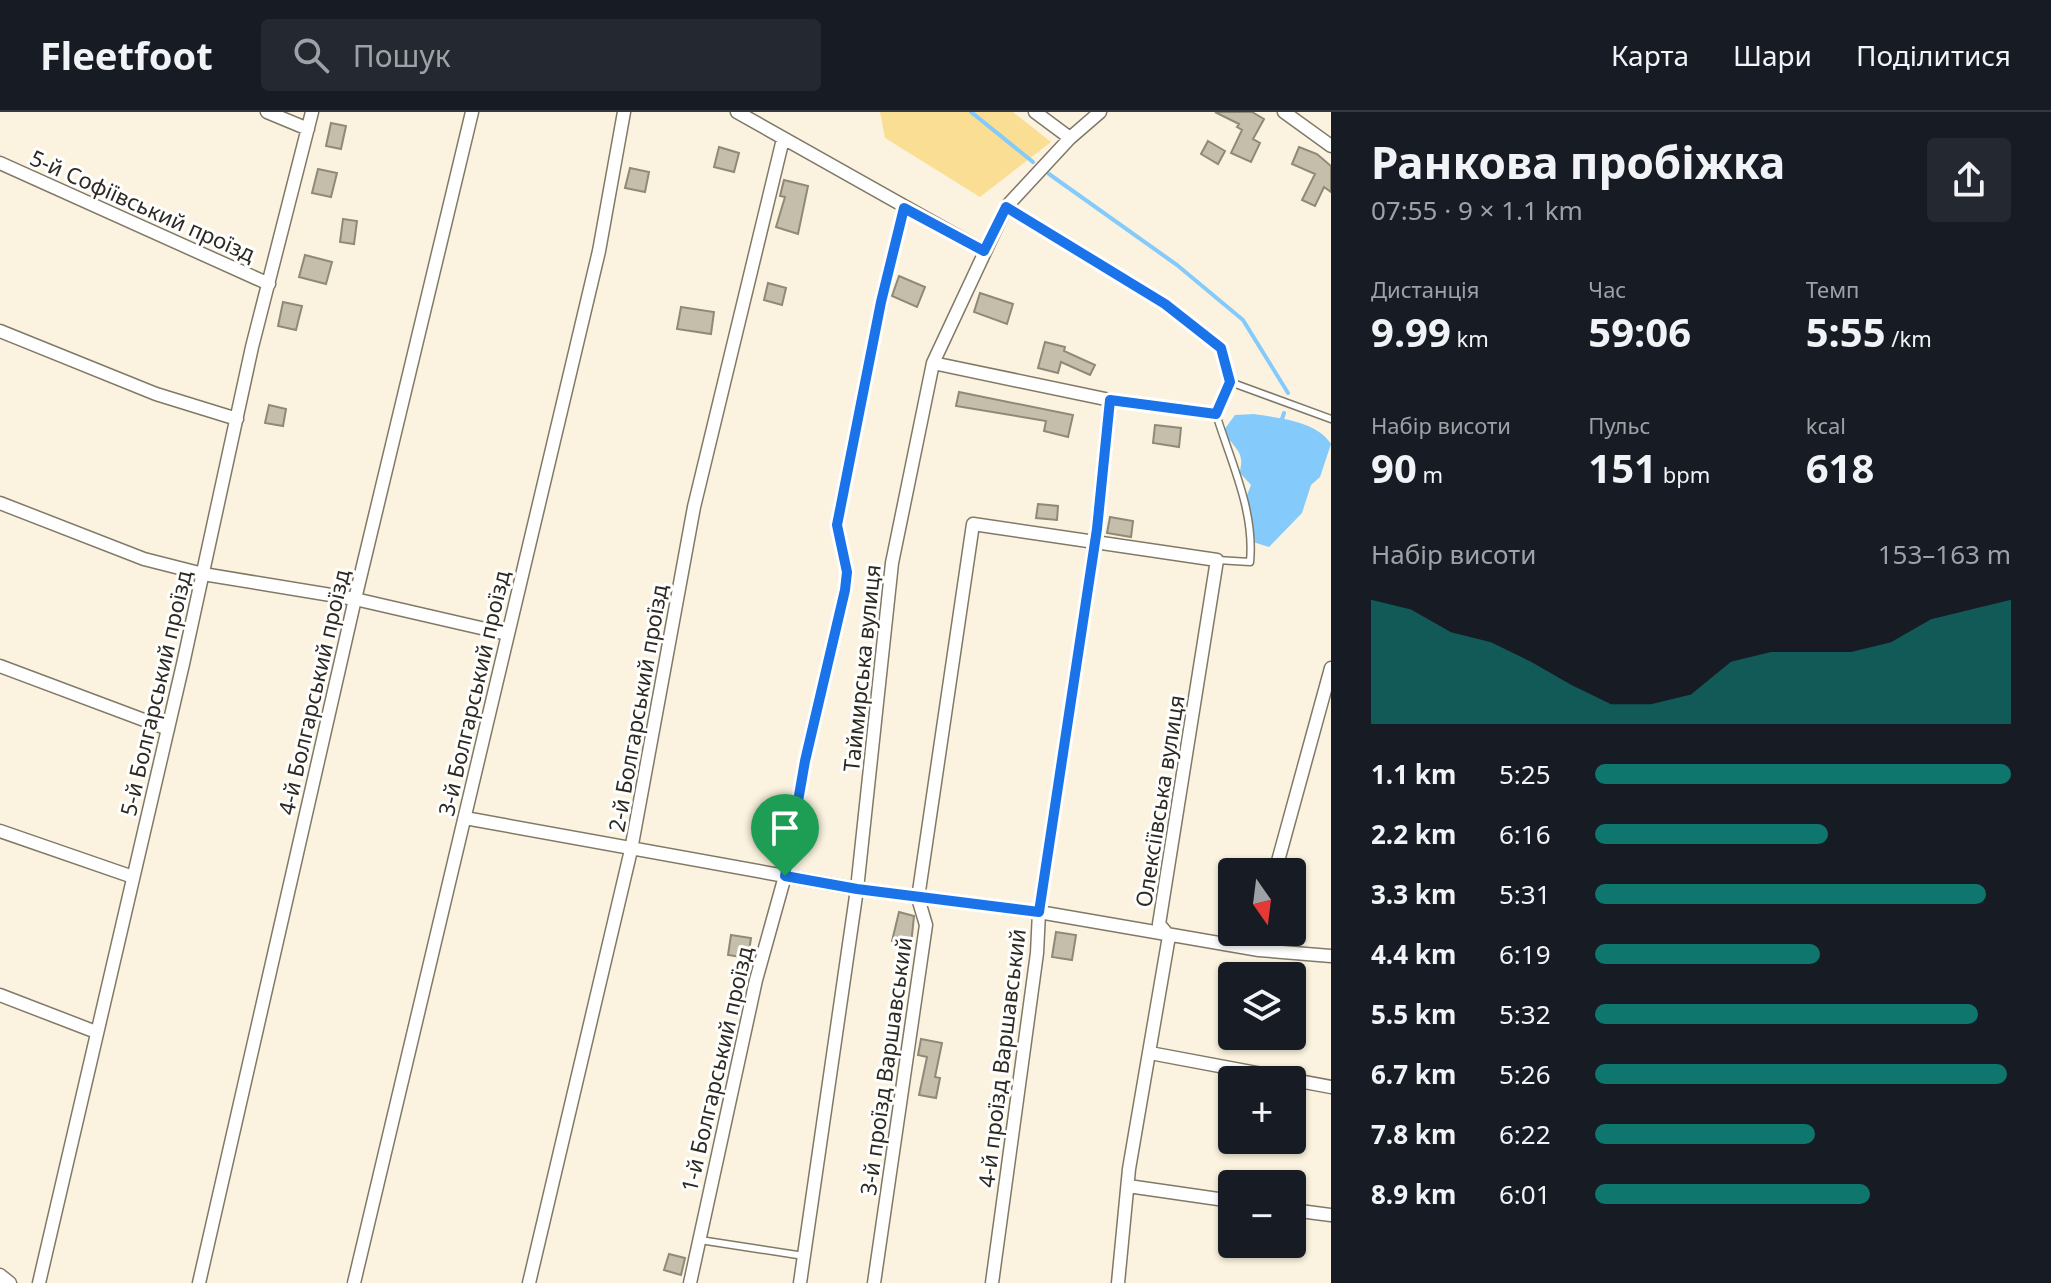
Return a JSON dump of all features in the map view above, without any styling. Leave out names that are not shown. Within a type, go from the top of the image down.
[{"type":"street","points":[[267,112],[308,129]]},
{"type":"street","name":"5-й Болгарський проїзд","points":[[39,1283],[237,419],[312,112]]},
{"type":"street","name":"4-й Болгарський проїзд","points":[[199,1283],[355,599],[472,112]]},
{"type":"street","name":"3-й Болгарський проїзд","points":[[354,1283],[599,251],[624,112]]},
{"type":"street","points":[[737,112],[984,251]]},
{"type":"street","points":[[1035,112],[1070,138]]},
{"type":"street","name":"Таймирська вулиця","points":[[800,1283],[857,889],[892,563],[933,363],[1006,207],[1070,138],[1100,112]]},
{"type":"street","points":[[1284,112],[1331,146]]},
{"type":"street","name":"2-й Болгарський проїзд","points":[[529,1283],[631,850],[694,507],[783,139]]},
{"type":"street","name":"5-й Софіївський проїзд","points":[[0,163],[269,284]]},
{"type":"street","name":"1-й Болгарський проїзд","points":[[690,1283],[756,980],[785,876],[805,761],[845,590],[847,572],[837,525],[881,302],[904,208]]},
{"type":"street","points":[[0,331],[156,394],[237,419]]},
{"type":"street","points":[[933,363],[1110,400]]},
{"type":"street","name":"4-й проїзд Варшавський","points":[[992,1283],[1037,953],[1039,912],[1094,543],[1110,400]]},
{"type":"street","points":[[0,503],[144,559],[203,574],[355,599],[507,634]]},
{"type":"street","name":"3-й проїзд Варшавський","points":[[874,1283],[926,925],[918,898],[973,524],[1094,543]]},
{"type":"street","points":[[1094,543],[1217,560]]},
{"type":"street","name":"Олексіївська вулиця","points":[[1118,1283],[1128,1186],[1169,936],[1159,924],[1217,560]]},
{"type":"street","points":[[0,666],[168,729]]},
{"type":"street","points":[[1279,858],[1331,668]]},
{"type":"street","points":[[465,818],[857,889],[1039,912],[1169,936],[1331,956]]},
{"type":"street","points":[[0,831],[133,877]]},
{"type":"street","points":[[0,995],[96,1032]]},
{"type":"street","points":[[1150,1053],[1331,1087]]},
{"type":"street","points":[[1128,1186],[1218,1199]]},
{"type":"street","points":[[1306,1212],[1331,1215]]},
{"type":"street","points":[[0,1275],[10,1283]]},
{"type":"lane","points":[[1006,207],[1165,304],[1221,348],[1230,382],[1216,414],[1243,488],[1251,550],[1250,562],[1217,560]]},
{"type":"lane","points":[[1230,382],[1331,419]]},
{"type":"lane","points":[[1110,400],[1216,414]]},
{"type":"lane","points":[[699,1240],[804,1256]]},
{"type":"shaded area","points":[[880,112],[1013,112],[1051,142],[980,197],[885,138]]},
{"type":"water","points":[[1254,414],[1307,425],[1325,436],[1331,444],[1320,477],[1311,485],[1302,513],[1269,547],[1253,542],[1247,495],[1251,485],[1240,473],[1240,455],[1224,430],[1235,415]]},
{"type":"building","points":[[1215,112],[1252,112],[1264,119],[1253,139],[1260,143],[1251,162],[1231,153],[1242,130],[1237,127],[1239,124]]},
{"type":"building","points":[[331,123],[346,126],[341,149],[326,146]]},
{"type":"building","points":[[1208,141],[1225,151],[1218,164],[1201,154]]},
{"type":"building","points":[[719,147],[739,153],[734,172],[714,167]]},
{"type":"building","points":[[1299,147],[1317,154],[1331,166],[1331,192],[1324,187],[1315,206],[1302,200],[1315,174],[1292,164]]},
{"type":"building","points":[[630,168],[649,172],[645,192],[625,188]]},
{"type":"building","points":[[318,169],[337,173],[331,197],[312,193]]},
{"type":"building","points":[[784,180],[808,186],[798,234],[776,227],[785,197],[780,196]]},
{"type":"building","points":[[343,219],[357,221],[354,244],[340,242]]},
{"type":"building","points":[[305,255],[332,262],[326,284],[299,277]]},
{"type":"building","points":[[899,276],[925,287],[917,307],[892,296]]},
{"type":"building","points":[[768,283],[786,288],[782,305],[764,300]]},
{"type":"building","points":[[980,293],[1013,304],[1007,324],[974,312]]},
{"type":"building","points":[[283,302],[302,306],[296,330],[278,326]]},
{"type":"building","points":[[681,307],[714,312],[711,334],[677,329]]},
{"type":"building","points":[[1045,342],[1065,347],[1064,351],[1095,365],[1090,375],[1061,362],[1058,373],[1038,368]]},
{"type":"building","points":[[959,392],[1073,415],[1068,437],[1044,431],[1046,421],[956,406]]},
{"type":"building","points":[[269,405],[286,409],[283,426],[265,423]]},
{"type":"building","points":[[1155,425],[1181,428],[1179,447],[1153,443]]},
{"type":"building","points":[[1038,504],[1058,506],[1057,520],[1036,518]]},
{"type":"building","points":[[1110,517],[1133,521],[1131,537],[1107,533]]},
{"type":"building","points":[[899,912],[914,916],[911,945],[892,941]]},
{"type":"building","points":[[1056,932],[1076,935],[1072,960],[1052,957]]},
{"type":"building","points":[[731,935],[751,938],[748,958],[728,955]]},
{"type":"building","points":[[921,1039],[942,1043],[935,1077],[940,1078],[936,1098],[919,1095],[927,1057],[918,1055]]},
{"type":"building","points":[[669,1254],[685,1258],[681,1275],[664,1270]]},
{"type":"waterway","points":[[971,112],[1033,162]]},
{"type":"waterway","points":[[1049,174],[1177,265],[1243,320],[1288,393]]},
{"type":"waterway","points":[[1282,419],[1284,413]]},
{"type":"route","points":[[1006,207],[1165,304],[1221,348],[1230,382],[1216,414],[1110,400],[1097,529],[1039,912],[857,889],[785,876],[805,761],[845,590],[847,572],[837,525],[881,302],[904,208],[984,251],[1006,207]]}]
